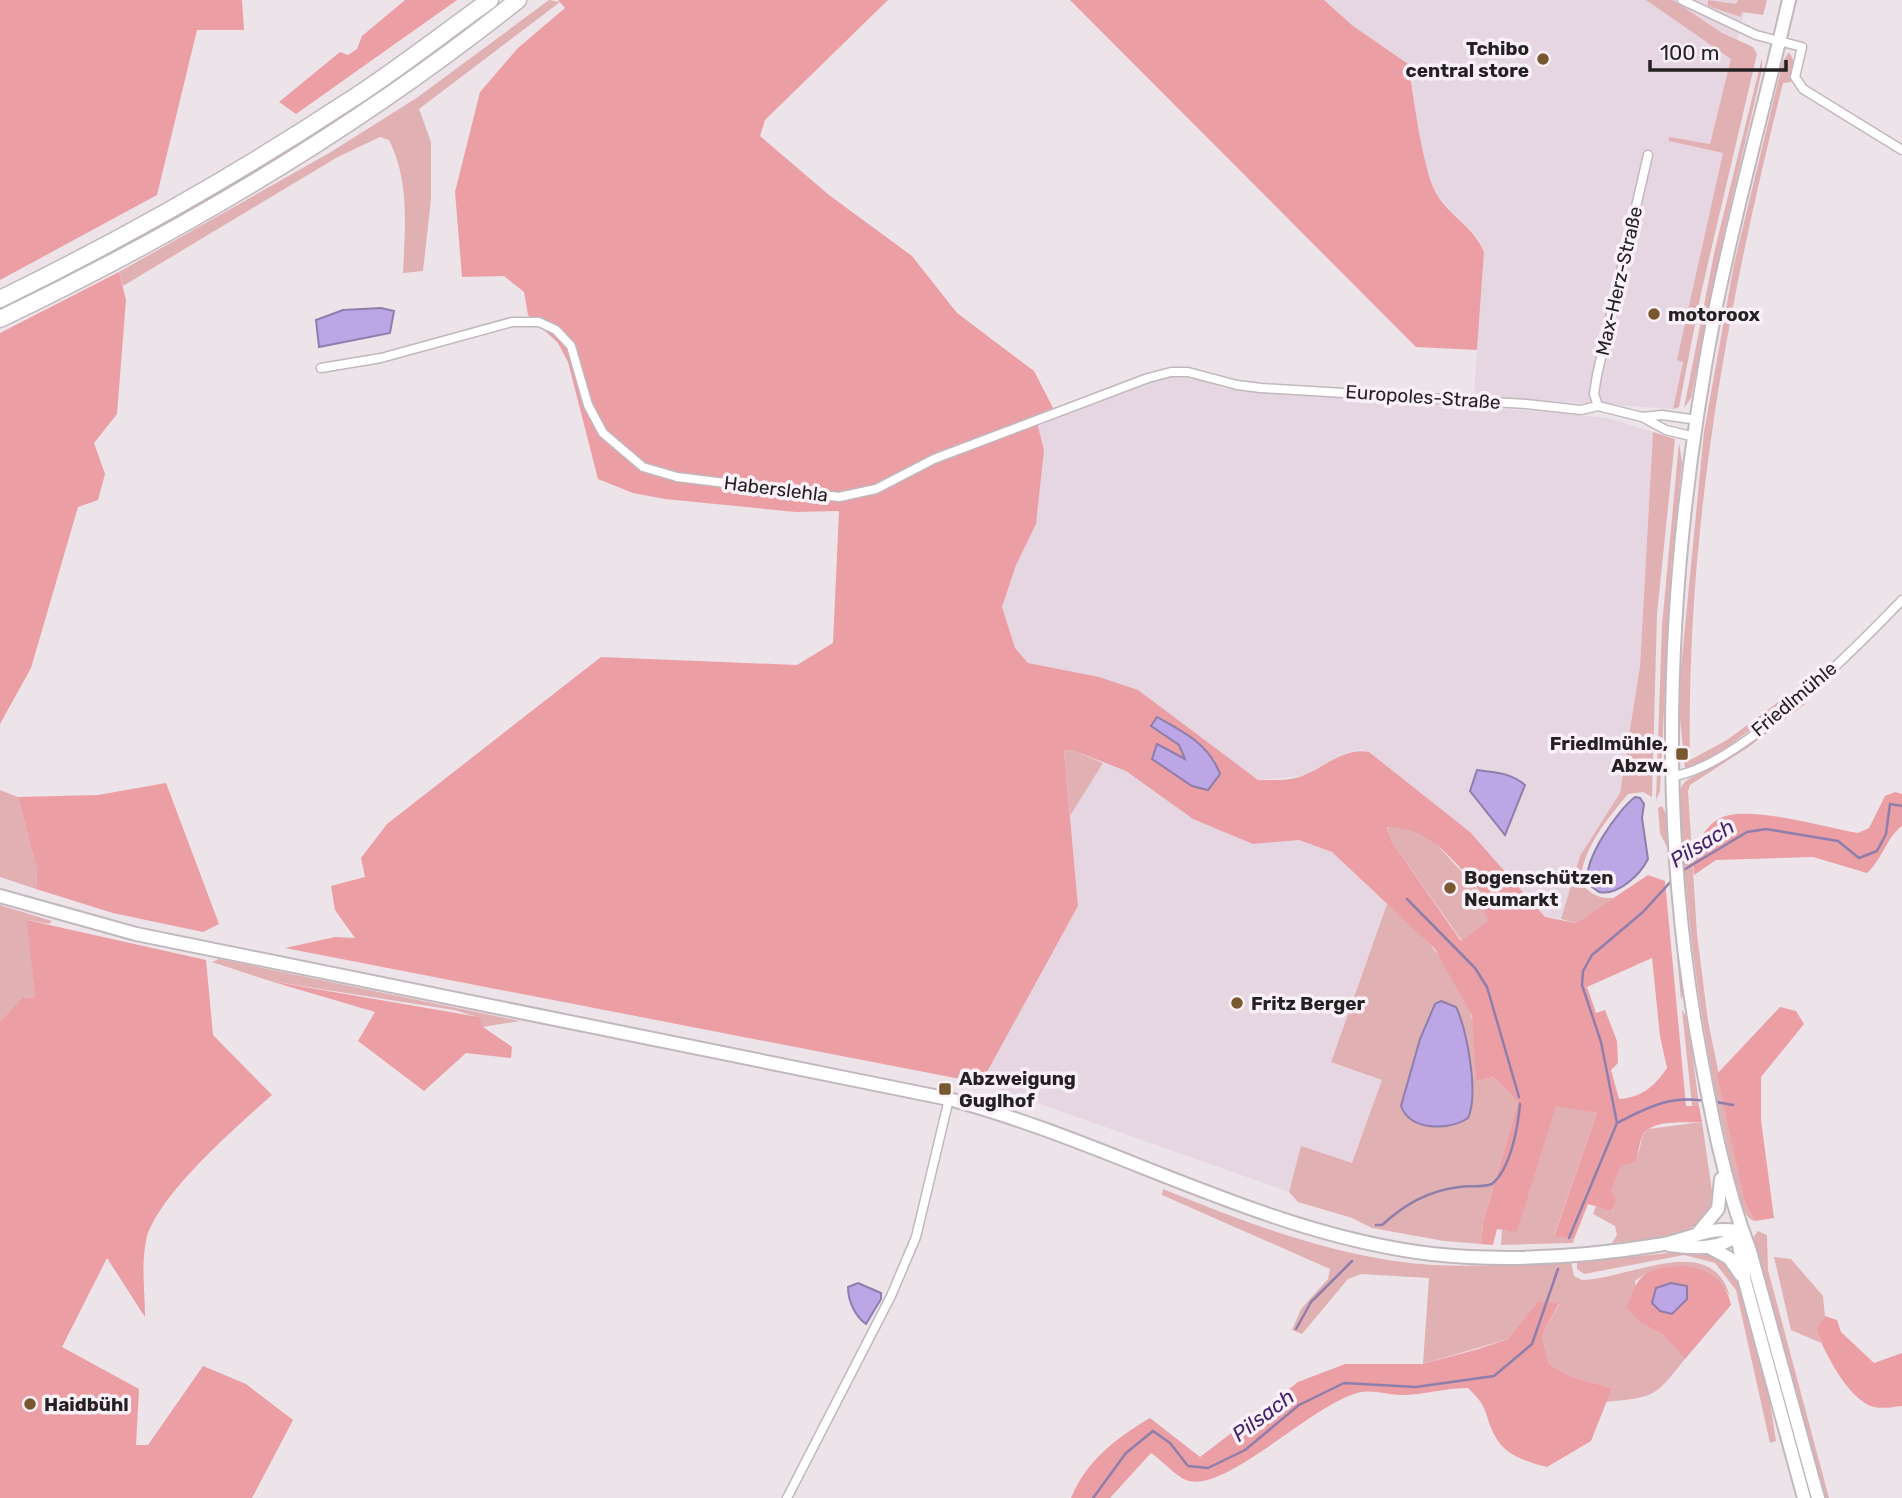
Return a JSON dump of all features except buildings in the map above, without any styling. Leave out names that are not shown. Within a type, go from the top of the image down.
[{"type":"highway","points":[[0,299],[158,217],[301,132],[490,0]]},
{"type":"highway","points":[[0,319],[132,251],[260,178],[360,114],[518,0]]},
{"type":"main road","points":[[1789,0],[1723,276],[1695,437],[1674,643],[1673,776],[1676,856],[1686,966],[1710,1110],[1720,1158],[1741,1232],[1752,1258],[1818,1498]]},
{"type":"main road","points":[[0,896],[136,934],[949,1099],[1028,1122],[1287,1221],[1360,1241],[1430,1254],[1494,1258],[1577,1254],[1662,1245],[1709,1247],[1729,1242],[1741,1232]]},
{"type":"main road","points":[[1696,1235],[1718,1209],[1720,1158]]},
{"type":"main road","points":[[1662,1245],[1728,1229],[1741,1232]]},
{"type":"main road","points":[[1741,1232],[1739,1245],[1745,1282],[1804,1498]]},
{"type":"main road","points":[[1709,1247],[1729,1258],[1745,1282]]},
{"type":"street","points":[[1682,0],[1727,24],[1801,47],[1795,77],[1803,89],[1902,150]]},
{"type":"street","name":"Max-Herz-Straße","points":[[1598,407],[1594,394],[1597,375],[1648,155]]},
{"type":"street","name":"Haberslehla","points":[[321,368],[414,349],[512,323],[539,322],[556,330],[571,346],[588,405],[603,433],[643,467],[677,477],[839,497],[877,489],[934,459],[1117,388],[1171,372],[1202,374]]},
{"type":"street","name":"Europoles-Straße","points":[[1202,374],[1237,385],[1261,388],[1526,404],[1581,410],[1598,407],[1642,417],[1666,430],[1695,437]]},
{"type":"street","name":"Europoles-Straße","points":[[1642,417],[1662,415],[1698,420]]},
{"type":"street","name":"Friedlmühle","points":[[1673,776],[1699,770],[1759,729],[1801,696],[1902,600]]},
{"type":"street","points":[[787,1498],[891,1296],[916,1237],[949,1099]]},
{"type":"shaded area","points":[[0,0],[242,0],[244,30],[197,30],[157,195],[0,280]]},
{"type":"shaded area","points":[[405,0],[457,0],[296,114],[279,102],[340,52],[348,55],[357,49],[362,36]]},
{"type":"shaded area","points":[[549,0],[560,2],[419,109],[431,142],[431,199],[423,271],[403,273],[403,189],[396,156],[389,140],[380,137],[336,158],[123,286],[119,272],[331,152],[418,97]]},
{"type":"shaded area","points":[[558,0],[888,0],[765,120],[760,136],[829,195],[912,256],[957,313],[1034,371],[1053,408],[1035,415],[1044,450],[1036,524],[1016,565],[1002,607],[1015,648],[1028,663],[1099,677],[1138,690],[1258,780],[1297,778],[1343,755],[1369,752],[1470,832],[1545,917],[1576,923],[1648,875],[1665,881],[1686,1106],[1699,1106],[1702,1122],[1661,1124],[1647,1130],[1643,1135],[1636,1162],[1621,1165],[1611,1191],[1616,1199],[1612,1211],[1588,1204],[1574,1239],[1554,1236],[1597,1113],[1556,1106],[1517,1232],[1497,1229],[1493,1245],[1481,1244],[1483,1223],[1518,1102],[1493,1077],[1476,1081],[1472,1016],[1435,949],[1332,852],[1299,840],[1253,844],[1193,819],[1126,771],[1072,750],[1064,751],[1078,906],[981,1083],[285,948],[335,937],[355,938],[335,910],[331,886],[365,877],[361,858],[387,824],[601,657],[797,665],[833,643],[839,511],[796,512],[665,499],[633,493],[598,479],[568,362],[558,343],[528,315],[524,292],[504,276],[462,277],[455,192],[480,92],[518,48],[565,8]],"holes":[[[1152,726],[1215,760],[1192,786],[1157,745],[1185,760],[1179,745]],[[1387,827],[1404,829],[1433,842],[1458,865],[1491,904],[1484,912],[1489,920],[1461,941],[1392,842]],[[1652,958],[1660,1036],[1667,1068],[1658,1080],[1641,1093],[1619,1099],[1611,1070],[1618,1063],[1617,1041],[1605,1010],[1596,1013],[1587,987]]]},
{"type":"shaded area","points":[[1070,0],[1324,0],[1353,26],[1408,64],[1423,153],[1433,186],[1444,205],[1470,230],[1484,252],[1477,350],[1416,347]]},
{"type":"shaded area","points":[[1324,0],[1748,0],[1710,144],[1670,137],[1669,141],[1723,153],[1678,360],[1683,362],[1673,409],[1474,396],[1474,406],[1608,418],[1653,432],[1640,666],[1620,793],[1580,856],[1561,919],[1545,917],[1470,832],[1369,752],[1360,750],[1347,753],[1301,776],[1258,780],[1222,754],[1049,667],[1028,663],[1015,648],[1002,607],[1016,565],[1044,450],[1037,425],[1168,377],[1198,379],[1226,389],[1258,392],[1344,396],[1346,388],[1474,395],[1484,252],[1480,241],[1437,196],[1428,170],[1353,26]]},
{"type":"shaded area","points":[[1646,0],[1673,0],[1722,33],[1753,47],[1757,54],[1701,293],[1679,407],[1673,409],[1683,362],[1677,360],[1723,153],[1669,141],[1669,137],[1710,144],[1731,59]]},
{"type":"shaded area","points":[[1708,0],[1736,4],[1738,0],[1767,0],[1763,15],[1742,12],[1741,17],[1708,6]]},
{"type":"shaded area","points":[[1789,52],[1794,61],[1791,82],[1783,83],[1763,167],[1744,250],[1714,418],[1695,588],[1690,760],[1727,740],[1793,691],[1797,695],[1714,757],[1688,769],[1685,768],[1679,710],[1680,678],[1704,432],[1734,264],[1783,61]]},
{"type":"shaded area","points":[[1762,58],[1762,70],[1723,237],[1691,398],[1684,408],[1715,249]]},
{"type":"shaded area","points":[[119,272],[126,300],[117,414],[94,443],[105,474],[98,500],[78,507],[31,668],[0,724],[0,333]]},
{"type":"shaded area","points":[[381,308],[394,311],[390,333],[319,347],[316,320],[343,310]]},
{"type":"shaded area","points":[[1653,432],[1675,439],[1657,614],[1652,797],[1643,792],[1628,794],[1597,835],[1586,858],[1581,882],[1595,895],[1614,898],[1576,923],[1561,919],[1580,856],[1620,793],[1640,666]]},
{"type":"shaded area","points":[[1679,443],[1682,462],[1671,569],[1660,791],[1656,800],[1662,625]]},
{"type":"shaded area","points":[[1802,701],[1805,704],[1750,746],[1690,785],[1688,791],[1697,934],[1708,1021],[1745,1203],[1755,1221],[1749,1218],[1740,1202],[1710,1062],[1690,929],[1680,793],[1688,780],[1729,757]]},
{"type":"shaded area","points":[[1157,717],[1194,740],[1209,755],[1220,774],[1208,790],[1192,786],[1152,759],[1157,744],[1185,759],[1179,745],[1151,726]]},
{"type":"shaded area","points":[[1072,750],[1103,763],[1070,816],[1064,751]]},
{"type":"shaded area","points":[[1103,763],[1126,771],[1193,819],[1253,844],[1299,840],[1332,852],[1387,904],[1331,1061],[1383,1080],[1352,1164],[1290,1185],[1289,1192],[981,1083],[1078,906],[1070,816]]},
{"type":"shaded area","points":[[1477,770],[1496,772],[1525,785],[1505,835],[1470,791]]},
{"type":"shaded area","points":[[166,783],[219,924],[203,932],[113,913],[36,889],[37,870],[18,797],[98,795]]},
{"type":"shaded area","points":[[0,790],[18,797],[37,870],[36,889],[0,877]]},
{"type":"shaded area","points":[[1895,792],[1902,794],[1902,826],[1867,873],[1813,857],[1716,860],[1694,875],[1692,849],[1707,829],[1717,820],[1729,815],[1764,815],[1858,833],[1869,828],[1885,796]]},
{"type":"shaded area","points":[[1635,797],[1640,798],[1644,804],[1642,818],[1648,859],[1640,871],[1621,888],[1599,892],[1588,884],[1590,863],[1602,837],[1619,813]]},
{"type":"shaded area","points":[[1662,806],[1667,816],[1683,995],[1681,1000],[1668,849],[1660,833],[1658,808]]},
{"type":"shaded area","name":"Bogenschützen Neumarkt","points":[[1387,826],[1413,828],[1429,836],[1492,905],[1489,920],[1462,941],[1392,842]]},
{"type":"shaded area","points":[[1387,904],[1426,940],[1457,982],[1473,1023],[1476,1081],[1493,1077],[1518,1102],[1483,1223],[1481,1244],[1444,1241],[1372,1228],[1352,1218],[1298,1202],[1289,1192],[1301,1146],[1352,1163],[1382,1080],[1331,1062]]},
{"type":"shaded area","points":[[0,905],[52,921],[49,924],[28,920],[35,997],[22,998],[0,1021]]},
{"type":"shaded area","points":[[27,920],[206,960],[213,1035],[272,1095],[199,1163],[164,1204],[152,1224],[146,1241],[144,1260],[145,1317],[107,1258],[62,1347],[139,1389],[136,1445],[148,1445],[203,1366],[246,1384],[293,1420],[252,1498],[0,1498],[0,1021],[22,998],[35,997]]},
{"type":"shaded area","points":[[219,959],[520,1021],[483,1027],[478,1017],[454,1010],[270,981],[212,962]]},
{"type":"shaded area","points":[[270,981],[479,1017],[483,1027],[512,1047],[511,1058],[466,1053],[424,1091],[358,1041],[375,1012]]},
{"type":"shaded area","points":[[1441,1001],[1456,1007],[1460,1017],[1468,1046],[1472,1094],[1468,1118],[1441,1127],[1413,1120],[1401,1106],[1420,1039],[1435,1004]]},
{"type":"shaded area","points":[[1780,1007],[1796,1011],[1804,1024],[1761,1077],[1761,1120],[1774,1218],[1755,1221],[1745,1203],[1717,1074]]},
{"type":"shaded area","points":[[1682,1010],[1688,1019],[1699,1106],[1692,1106]]},
{"type":"shaded area","points":[[1556,1105],[1597,1113],[1554,1235],[1574,1239],[1573,1243],[1501,1245],[1502,1230],[1517,1231]]},
{"type":"shaded area","points":[[1702,1122],[1713,1198],[1708,1212],[1699,1223],[1672,1235],[1612,1243],[1617,1235],[1615,1226],[1593,1214],[1596,1206],[1613,1211],[1611,1191],[1621,1164],[1636,1162],[1643,1135],[1648,1129]]},
{"type":"shaded area","points":[[1163,1189],[1261,1227],[1363,1256],[1433,1265],[1571,1262],[1574,1276],[1582,1280],[1666,1263],[1687,1262],[1706,1266],[1720,1277],[1730,1297],[1726,1290],[1691,1276],[1668,1271],[1645,1274],[1635,1281],[1641,1323],[1663,1335],[1685,1359],[1652,1393],[1634,1399],[1605,1402],[1612,1388],[1572,1377],[1549,1364],[1542,1336],[1559,1304],[1538,1301],[1508,1339],[1423,1364],[1429,1278],[1361,1274],[1348,1279],[1302,1334],[1292,1330],[1301,1309],[1328,1279],[1330,1269],[1162,1195]]},
{"type":"shaded area","points":[[1758,1231],[1767,1235],[1768,1270],[1829,1498],[1822,1498],[1752,1239]]},
{"type":"shaded area","points":[[1679,1252],[1713,1257],[1727,1266],[1738,1281],[1767,1383],[1776,1441],[1770,1443],[1736,1290],[1715,1263],[1684,1255],[1584,1274],[1577,1269],[1577,1262]]},
{"type":"shaded area","points":[[1774,1257],[1791,1259],[1823,1296],[1825,1316],[1816,1329],[1821,1343],[1791,1330]]},
{"type":"shaded area","points":[[1683,1266],[1700,1269],[1714,1277],[1725,1289],[1731,1305],[1685,1359],[1663,1335],[1641,1323],[1627,1308],[1635,1286],[1645,1274]]},
{"type":"shaded area","points":[[858,1283],[881,1293],[881,1299],[866,1324],[855,1312],[849,1298],[848,1287]]},
{"type":"shaded area","points":[[1671,1283],[1687,1286],[1687,1299],[1672,1314],[1660,1311],[1652,1303],[1656,1288]]},
{"type":"shaded area","points":[[1538,1301],[1559,1303],[1542,1336],[1549,1364],[1572,1377],[1612,1388],[1591,1441],[1547,1467],[1511,1453],[1499,1443],[1483,1407],[1468,1388],[1407,1395],[1367,1391],[1338,1401],[1247,1461],[1206,1480],[1184,1479],[1151,1453],[1110,1498],[1071,1498],[1085,1473],[1103,1452],[1150,1418],[1200,1457],[1298,1382],[1345,1364],[1423,1364],[1508,1339]]},
{"type":"shaded area","points":[[1825,1316],[1837,1320],[1841,1332],[1874,1363],[1902,1353],[1902,1406],[1874,1407],[1856,1396],[1847,1386],[1831,1362],[1816,1329]]},
{"type":"waterway","name":"Pilsach","points":[[1682,871],[1747,832],[1766,829],[1838,841],[1859,858],[1877,851],[1886,834],[1890,804],[1902,806]]},
{"type":"waterway","name":"Pilsach","points":[[1569,1238],[1617,1123],[1601,1042],[1582,985],[1583,971],[1592,955],[1643,912],[1674,878]]},
{"type":"waterway","points":[[1407,899],[1475,968],[1487,987],[1519,1097]]},
{"type":"waterway","points":[[1617,1123],[1649,1107],[1670,1101],[1706,1101]]},
{"type":"waterway","points":[[1716,1102],[1733,1105]]},
{"type":"waterway","points":[[1376,1225],[1382,1225],[1399,1211],[1427,1195],[1459,1187],[1492,1184],[1509,1158],[1520,1104]]},
{"type":"waterway","points":[[1296,1329],[1311,1302],[1352,1261]]},
{"type":"waterway","name":"Pilsach","points":[[1093,1498],[1126,1453],[1153,1431],[1170,1443],[1188,1466],[1208,1468],[1245,1450],[1299,1405],[1344,1383],[1416,1387],[1494,1376],[1532,1344],[1558,1269]]},
{"type":"place","name":"Tchibo central store","points":[[1543,59]]},
{"type":"place","name":"motoroox","points":[[1654,314]]},
{"type":"place","name":"Friedlmühle, Abzw.","points":[[1682,754]]},
{"type":"place","name":"Bogenschützen Neumarkt","points":[[1450,888]]},
{"type":"place","name":"Fritz Berger","points":[[1237,1003]]},
{"type":"place","name":"Abzweigung Guglhof","points":[[945,1089]]},
{"type":"place","name":"Haidbühl","points":[[30,1404]]}]
